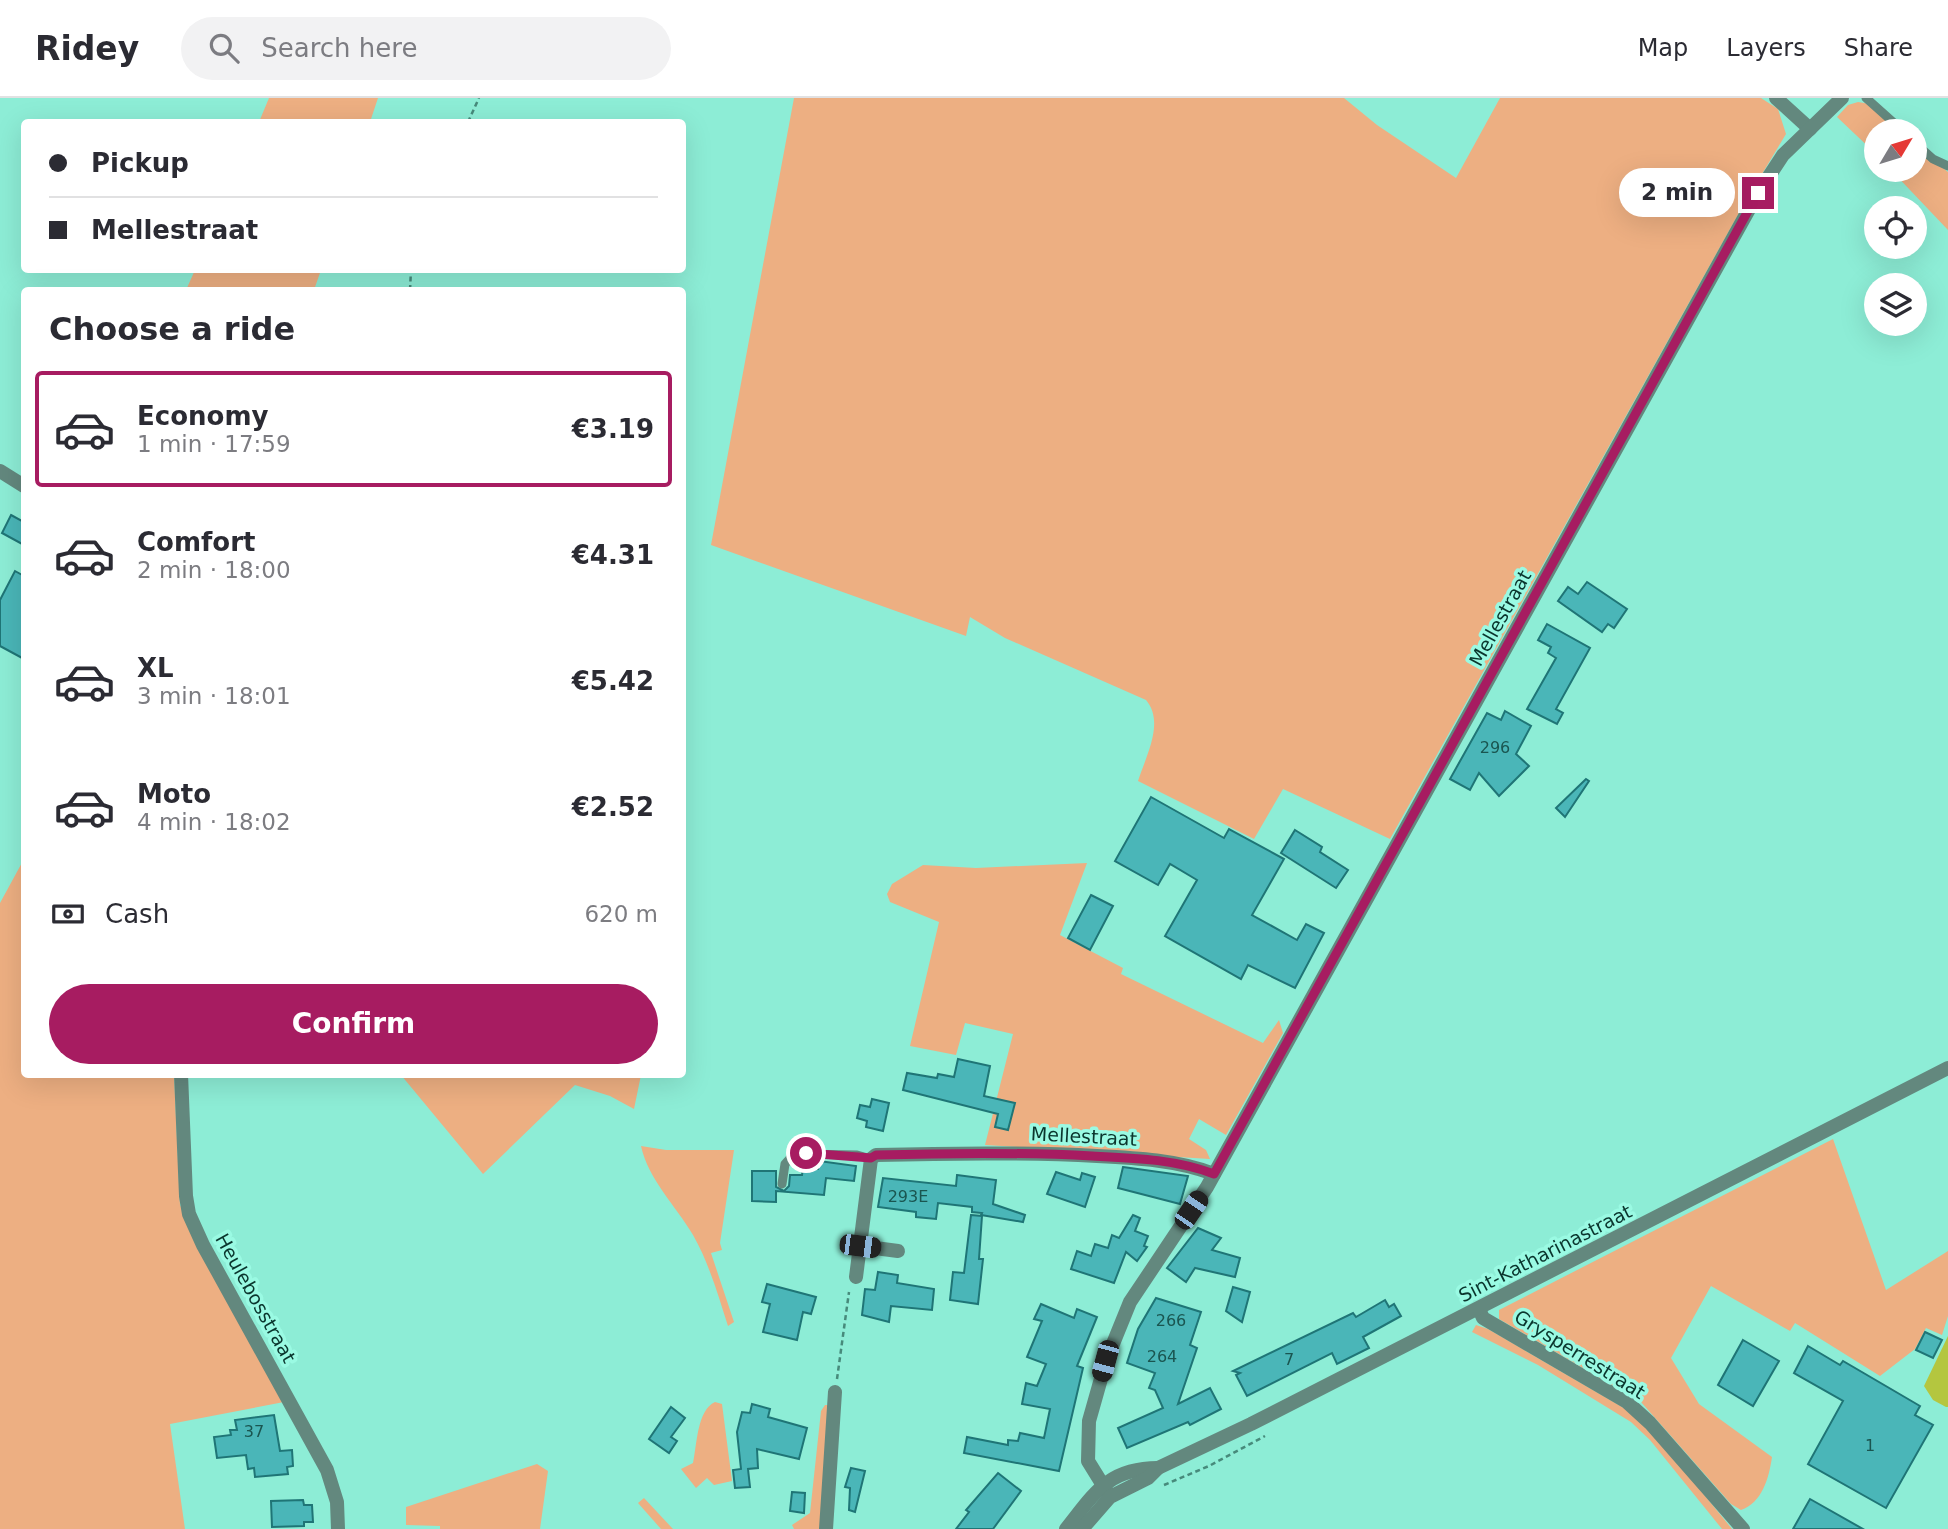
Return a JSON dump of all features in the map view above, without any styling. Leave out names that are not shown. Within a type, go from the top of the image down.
[{"type":"street","points":[[1776,98],[1810,129]]},
{"type":"street","name":"Mellestraat","points":[[1105,1491],[1088,1461],[1089,1421],[1105,1361],[1130,1302],[1214,1174],[1758,193],[1783,155],[1842,98]]},
{"type":"street","points":[[0,471],[21,484]]},
{"type":"street","name":"Sint-Katharinastraat","points":[[1105,1491],[1142,1468],[1158,1468],[1479,1309],[1948,1068]]},
{"type":"street","name":"Heulebosstraat","points":[[181,1078],[190,1214],[203,1245],[327,1470],[337,1502],[338,1529]]},
{"type":"street","name":"Mellestraat","points":[[871,1158],[876,1155],[1013,1151],[1142,1159],[1193,1166],[1214,1174]]},
{"type":"street","points":[[856,1277],[871,1158]]},
{"type":"street","points":[[860,1246],[898,1251]]},
{"type":"street","name":"Grysperrestraat","points":[[1479,1309],[1483,1318],[1628,1402],[1650,1423],[1743,1529]]},
{"type":"street","points":[[826,1529],[835,1392]]},
{"type":"street","points":[[1066,1529],[1105,1491]]},
{"type":"street","points":[[1082,1529],[1105,1491]]},
{"type":"lane","points":[[1866,98],[1890,119]]},
{"type":"lane","points":[[1927,154],[1948,166]]},
{"type":"lane","points":[[782,1184],[785,1164],[794,1154],[858,1155],[871,1158]]},
{"type":"path","points":[[469,119],[479,98]]},
{"type":"path","points":[[835,1392],[851,1281],[856,1277]]},
{"type":"shaded area","points":[[269,98],[378,98],[371,119],[260,119]]},
{"type":"shaded area","points":[[794,98],[1344,98],[1377,125],[1456,178],[1500,98],[1761,98],[1778,109],[1786,134],[1744,204],[1390,839],[1283,789],[1254,839],[1138,781],[1154,729],[1154,718],[1146,700],[1005,638],[970,617],[966,636],[711,545]]},
{"type":"shaded area","points":[[1858,102],[1870,104],[1886,119],[1864,119],[1864,143],[1837,117],[1848,105]]},
{"type":"shaded area","points":[[1927,155],[1948,172],[1948,230],[1927,208],[1927,196],[1916,196],[1902,182],[1927,182]]},
{"type":"shaded area","points":[[194,273],[320,273],[315,287],[187,287]]},
{"type":"shaded area","points":[[1087,863],[1060,935],[1123,968],[1121,974],[1263,1043],[1279,1020],[1283,1033],[1226,1135],[1199,1119],[1189,1139],[1206,1150],[1210,1159],[985,1145],[1013,1034],[965,1023],[956,1055],[910,1046],[939,922],[890,902],[887,894],[892,884],[923,865],[976,868]]},
{"type":"shaded area","points":[[21,864],[21,1078],[174,1078],[180,1205],[284,1402],[170,1424],[185,1529],[0,1529],[0,903]]},
{"type":"shaded area","points":[[403,1078],[640,1078],[634,1109],[610,1096],[575,1085],[483,1174]]},
{"type":"shaded area","points":[[1833,1139],[1886,1290],[1948,1251],[1948,1316],[1942,1335],[1926,1328],[1915,1349],[1880,1376],[1795,1323],[1790,1331],[1711,1286],[1671,1358],[1699,1404],[1772,1457],[1769,1473],[1759,1496],[1741,1510],[1731,1504],[1641,1402],[1499,1319],[1499,1310]]},
{"type":"shaded area","points":[[641,1146],[666,1150],[734,1150],[720,1243],[722,1250],[711,1253],[734,1322],[728,1326],[699,1246],[656,1181]]},
{"type":"shaded area","points":[[1476,1325],[1488,1329],[1629,1411],[1658,1438],[1732,1529],[1722,1529],[1650,1440],[1631,1422],[1538,1365],[1472,1332]]},
{"type":"shaded area","points":[[1948,1336],[1946,1407],[1933,1400],[1924,1386]]},
{"type":"shaded area","points":[[715,1402],[722,1404],[732,1481],[714,1485],[707,1478],[696,1488],[681,1469],[693,1463],[701,1420],[709,1406]]},
{"type":"shaded area","points":[[825,1405],[833,1405],[820,1529],[794,1529],[792,1525],[810,1513],[821,1411]]},
{"type":"shaded area","points":[[537,1464],[548,1471],[540,1529],[440,1529],[440,1526],[406,1525],[406,1507]]},
{"type":"shaded area","points":[[644,1498],[673,1529],[661,1529],[638,1503]]},
{"type":"building","points":[[11,515],[21,520],[21,543],[2,533]]},
{"type":"building","points":[[15,571],[21,574],[21,657],[0,646],[0,600]]},
{"type":"building","points":[[1587,582],[1627,609],[1614,628],[1608,624],[1602,632],[1558,601],[1568,587],[1578,594]]},
{"type":"building","points":[[1547,624],[1590,648],[1556,709],[1563,713],[1557,724],[1527,709],[1556,658],[1548,653],[1551,647],[1538,640]]},
{"type":"building","points":[[1505,711],[1531,726],[1516,754],[1529,766],[1499,796],[1479,773],[1470,790],[1450,779],[1487,713],[1501,720]]},
{"type":"building","points":[[1586,779],[1589,781],[1565,817],[1556,808]]},
{"type":"building","points":[[1151,797],[1224,838],[1229,829],[1284,859],[1252,915],[1297,940],[1306,924],[1324,933],[1295,988],[1248,965],[1241,979],[1165,936],[1197,880],[1170,864],[1158,885],[1115,861]]},
{"type":"building","points":[[1295,830],[1322,847],[1320,852],[1348,870],[1336,888],[1281,853]]},
{"type":"building","points":[[1091,895],[1113,906],[1090,950],[1068,938]]},
{"type":"building","points":[[958,1059],[990,1066],[984,1096],[1015,1103],[1008,1130],[995,1127],[998,1114],[903,1090],[907,1073],[937,1078],[938,1074],[954,1077]]},
{"type":"building","points":[[872,1099],[889,1103],[883,1131],[866,1127],[867,1121],[857,1118],[860,1105],[870,1107]]},
{"type":"building","points":[[819,1161],[856,1166],[854,1181],[826,1178],[824,1195],[776,1191],[776,1202],[752,1201],[752,1171],[776,1171],[776,1187],[784,1191],[789,1186],[790,1175],[802,1175],[803,1167],[818,1169]]},
{"type":"building","points":[[1123,1167],[1188,1176],[1180,1204],[1118,1188]]},
{"type":"building","points":[[1056,1172],[1080,1180],[1082,1173],[1095,1177],[1085,1207],[1047,1194]]},
{"type":"building","points":[[957,1175],[996,1180],[993,1204],[1025,1215],[1023,1222],[981,1215],[982,1213],[972,1212],[972,1207],[938,1203],[936,1219],[916,1217],[916,1212],[878,1207],[883,1178],[956,1186]]},
{"type":"building","points":[[971,1215],[982,1216],[979,1259],[983,1259],[978,1304],[950,1300],[953,1272],[964,1273]]},
{"type":"building","points":[[1133,1215],[1140,1218],[1135,1231],[1148,1236],[1144,1246],[1147,1247],[1137,1261],[1126,1252],[1114,1283],[1071,1269],[1077,1251],[1091,1256],[1095,1244],[1108,1248],[1112,1235],[1119,1238]]},
{"type":"building","points":[[1198,1228],[1221,1238],[1212,1250],[1240,1258],[1235,1277],[1195,1268],[1186,1282],[1167,1268]]},
{"type":"building","points":[[878,1272],[898,1275],[897,1283],[934,1289],[932,1310],[891,1306],[889,1322],[862,1315],[865,1289],[875,1290]]},
{"type":"building","points":[[767,1284],[816,1297],[811,1314],[803,1312],[797,1340],[763,1332],[770,1304],[762,1302]]},
{"type":"building","points":[[1233,1287],[1250,1292],[1242,1322],[1226,1311]]},
{"type":"building","points":[[1156,1298],[1201,1312],[1190,1345],[1197,1348],[1178,1404],[1210,1388],[1221,1409],[1190,1425],[1188,1422],[1127,1448],[1118,1428],[1163,1408],[1155,1390],[1149,1388],[1155,1373],[1127,1363],[1138,1329]]},
{"type":"building","points":[[1385,1300],[1389,1307],[1394,1304],[1401,1316],[1363,1337],[1369,1348],[1337,1364],[1332,1353],[1247,1396],[1236,1375],[1240,1373],[1233,1371],[1353,1313],[1356,1317]]},
{"type":"building","points":[[1041,1304],[1074,1318],[1077,1309],[1097,1317],[1077,1366],[1083,1368],[1059,1471],[964,1453],[967,1437],[1008,1445],[1008,1440],[1018,1441],[1020,1433],[1044,1438],[1050,1409],[1022,1404],[1026,1383],[1037,1386],[1046,1364],[1027,1357],[1042,1321],[1034,1319]]},
{"type":"building","points":[[1925,1332],[1942,1340],[1933,1358],[1916,1350]]},
{"type":"building","points":[[1743,1340],[1779,1361],[1753,1406],[1718,1385]]},
{"type":"building","points":[[1808,1346],[1840,1365],[1843,1361],[1920,1406],[1915,1415],[1933,1425],[1886,1508],[1808,1464],[1843,1401],[1794,1373]]},
{"type":"building","points":[[752,1404],[770,1409],[768,1417],[807,1428],[799,1459],[757,1449],[758,1468],[748,1469],[750,1487],[735,1488],[733,1470],[741,1469],[737,1432],[742,1412],[750,1413]]},
{"type":"building","points":[[671,1407],[685,1418],[671,1437],[677,1441],[669,1453],[649,1439]]},
{"type":"building","points":[[274,1415],[280,1451],[292,1450],[293,1466],[287,1467],[288,1474],[255,1477],[254,1468],[248,1469],[246,1455],[217,1458],[214,1437],[231,1435],[230,1430],[237,1430],[235,1420]]},
{"type":"building","points":[[851,1468],[865,1471],[855,1512],[849,1510],[850,1488],[845,1487]]},
{"type":"building","points":[[998,1473],[1021,1491],[993,1529],[956,1529],[969,1512],[966,1510]]},
{"type":"building","points":[[792,1492],[805,1493],[804,1513],[790,1511]]},
{"type":"building","points":[[1810,1499],[1863,1529],[1793,1529]]},
{"type":"building","points":[[303,1500],[304,1505],[312,1505],[313,1522],[304,1522],[304,1526],[272,1527],[271,1501]]},
{"type":"route","points":[[806,1153],[871,1158],[876,1155],[1013,1151],[1142,1159],[1193,1166],[1214,1174],[1758,193]]}]
